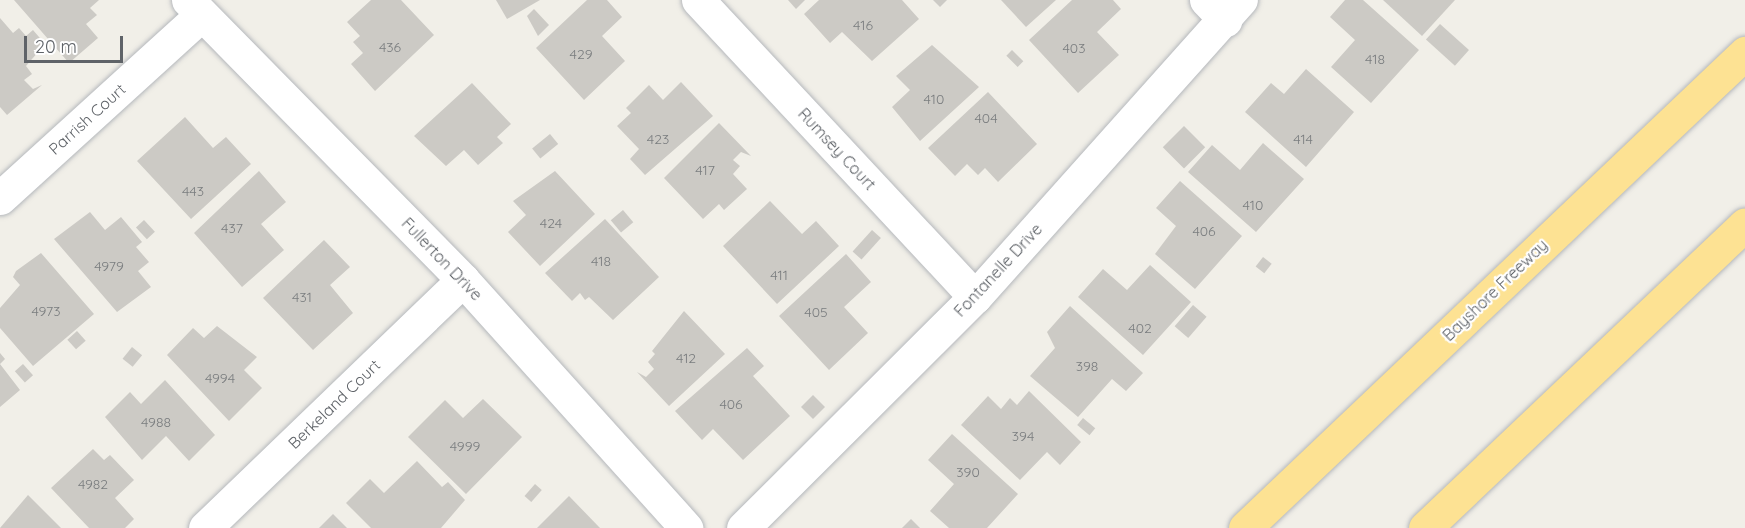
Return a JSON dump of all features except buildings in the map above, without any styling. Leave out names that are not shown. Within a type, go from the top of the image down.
[{"type":"highway","name":"Bayshore Freeway","points":[[1245,528],[1745,53]]},
{"type":"highway","points":[[1425,528],[1745,224]]},
{"type":"street","name":"Rumsey Court","points":[[698,0],[975,297]]},
{"type":"street","name":"Fontanelle Drive","points":[[742,528],[975,297],[1224,7]]},
{"type":"street","name":"Parrish Court","points":[[0,198],[194,8]]},
{"type":"street","name":"Fullerton Drive","points":[[194,8],[464,280],[686,528]]},
{"type":"street","name":"Berkeland Court","points":[[205,528],[464,280]]}]
